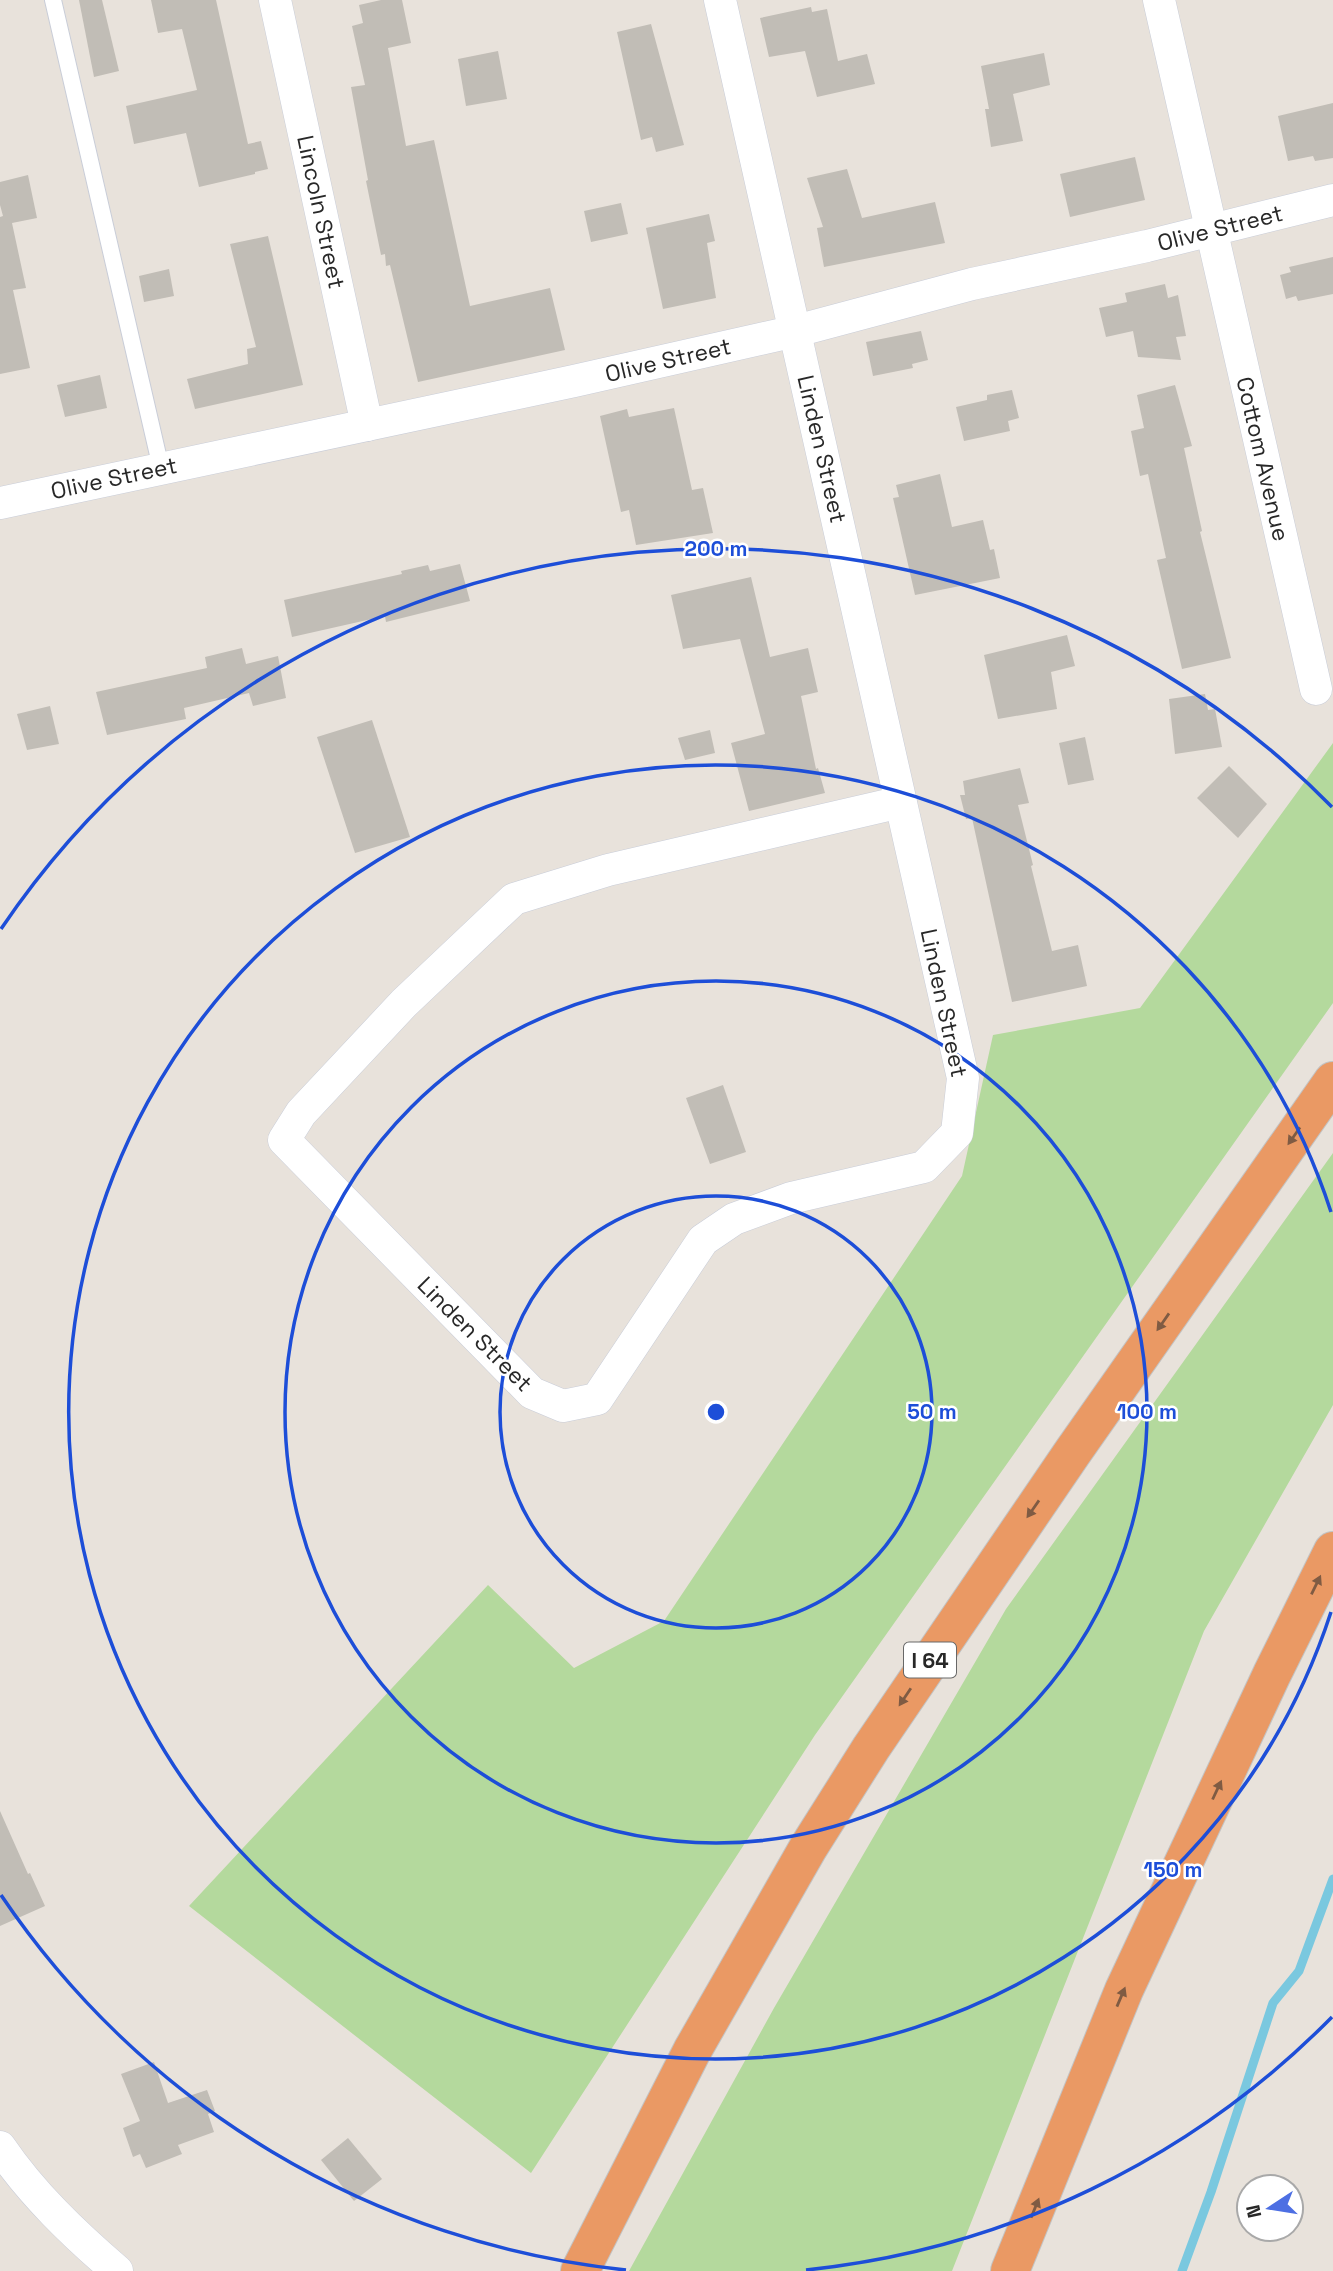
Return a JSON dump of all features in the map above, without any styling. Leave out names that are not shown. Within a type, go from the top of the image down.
[{"type":"highway","name":"I 64","points":[[580,2271],[692,2051],[808,1848],[871,1748],[1064,1464],[1333,1081]]},
{"type":"highway","points":[[1010,2271],[1124,1990],[1272,1674],[1333,1551]]},
{"type":"street","name":"Lincoln Street","points":[[275,0],[366,425]]},
{"type":"street","name":"Linden Street","points":[[720,0],[796,331],[963,1078],[957,1133],[924,1167],[791,1198],[734,1219],[703,1240],[597,1399],[563,1406],[532,1394],[284,1140],[301,1113],[404,1003],[514,899],[608,870],[901,802]]},
{"type":"street","name":"Cottom Avenue","points":[[1159,0],[1317,689]]},
{"type":"street","name":"Olive Street","points":[[0,503],[796,331],[972,284],[1147,246],[1333,200]]},
{"type":"street","points":[[0,2147],[16,2171],[48,2206],[83,2242],[117,2271]]},
{"type":"lane","points":[[52,0],[161,468]]},
{"type":"green space","points":[[1333,743],[1333,1003],[815,1735],[531,2173],[189,1906],[488,1585],[574,1668],[664,1621],[962,1176],[993,1035],[1140,1008]]},
{"type":"green space","points":[[1333,1153],[1333,1405],[1204,1631],[952,2271],[629,2271],[774,2008],[1006,1609]]},
{"type":"building","points":[[79,0],[102,0],[119,71],[94,77]]},
{"type":"building","points":[[151,0],[216,0],[248,144],[261,141],[268,169],[199,187],[186,133],[134,144],[126,106],[197,90],[182,29],[158,33]]},
{"type":"building","points":[[381,0],[402,0],[411,43],[388,48],[406,146],[434,140],[470,306],[550,288],[565,350],[418,382],[390,265],[386,266],[385,254],[381,255],[351,87],[365,85],[352,26],[363,23],[359,5]]},
{"type":"building","points":[[811,7],[812,12],[827,9],[838,61],[867,54],[875,84],[817,97],[805,51],[769,57],[760,18]]},
{"type":"building","points":[[651,24],[684,145],[656,152],[652,137],[641,140],[617,32]]},
{"type":"building","points":[[498,51],[507,99],[466,106],[458,59]]},
{"type":"building","points":[[1044,53],[1050,85],[1013,94],[1023,141],[991,147],[985,109],[989,109],[981,66]]},
{"type":"building","points":[[1333,103],[1333,158],[1315,161],[1313,156],[1288,161],[1278,116]]},
{"type":"building","points":[[1135,157],[1145,200],[1070,217],[1060,174]]},
{"type":"building","points":[[847,169],[862,218],[935,202],[945,243],[824,267],[817,228],[823,227],[807,178]]},
{"type":"building","points":[[28,175],[37,218],[12,223],[26,288],[13,290],[30,368],[0,374],[0,217],[3,216],[0,182]]},
{"type":"building","points":[[621,203],[628,234],[591,242],[584,211]]},
{"type":"building","points":[[709,214],[715,241],[707,243],[716,298],[663,309],[646,228]]},
{"type":"building","points":[[268,236],[303,385],[195,409],[187,379],[248,364],[247,349],[256,347],[230,244]]},
{"type":"building","points":[[1333,257],[1333,294],[1298,301],[1296,296],[1286,299],[1280,275],[1291,272],[1289,267]]},
{"type":"building","points":[[169,269],[174,296],[144,302],[139,276]]},
{"type":"building","points":[[1165,284],[1168,298],[1178,295],[1186,336],[1176,337],[1181,360],[1138,357],[1133,331],[1106,337],[1099,308],[1127,302],[1125,293]]},
{"type":"building","points":[[921,331],[928,360],[912,364],[913,368],[873,376],[866,342]]},
{"type":"building","points":[[100,375],[107,408],[65,417],[57,385]]},
{"type":"building","points":[[1175,385],[1192,446],[1184,448],[1202,531],[1200,532],[1231,658],[1182,669],[1157,560],[1166,558],[1148,474],[1140,476],[1131,431],[1144,428],[1137,395]]},
{"type":"building","points":[[1012,390],[1019,418],[1008,421],[1010,431],[964,441],[956,407],[987,400],[987,395]]},
{"type":"building","points":[[674,408],[692,490],[703,488],[713,533],[636,545],[629,510],[621,512],[600,416],[627,409],[629,417]]},
{"type":"building","points":[[940,474],[952,527],[983,520],[990,550],[994,549],[1000,578],[915,595],[893,498],[899,497],[896,485]]},
{"type":"building","points":[[460,564],[470,601],[386,622],[385,616],[292,637],[284,600],[402,574],[401,571],[428,565],[430,571]]},
{"type":"building","points":[[751,577],[770,657],[808,648],[818,692],[801,696],[816,769],[818,768],[825,793],[749,811],[731,743],[765,734],[740,639],[683,649],[671,595]]},
{"type":"building","points":[[1067,635],[1075,666],[1051,672],[1057,709],[998,719],[984,655]]},
{"type":"building","points":[[242,648],[246,664],[278,656],[286,698],[253,706],[249,693],[184,708],[186,719],[107,735],[96,692],[207,668],[205,657]]},
{"type":"building","points":[[1205,694],[1208,710],[1215,709],[1222,747],[1175,754],[1169,699]]},
{"type":"building","points":[[50,706],[59,744],[27,750],[17,714]]},
{"type":"building","points":[[372,720],[410,837],[355,853],[317,737]]},
{"type":"building","points":[[710,730],[715,753],[685,760],[678,738]]},
{"type":"building","points":[[1085,737],[1094,780],[1068,785],[1059,743]]},
{"type":"building","points":[[1229,766],[1267,804],[1238,838],[1197,798]]},
{"type":"building","points":[[1020,768],[1029,803],[1018,805],[1052,951],[1078,945],[1087,986],[1012,1002],[972,818],[966,819],[960,795],[965,795],[963,781]]},
{"type":"building","points":[[723,1085],[746,1152],[710,1164],[686,1098]]},
{"type":"building","points":[[0,1811],[45,1906],[0,1926]]},
{"type":"building","points":[[154,2062],[168,2103],[207,2090],[215,2111],[208,2114],[214,2132],[178,2145],[182,2154],[146,2168],[140,2154],[133,2157],[123,2128],[140,2121],[121,2074]]},
{"type":"building","points":[[348,2138],[382,2179],[354,2201],[321,2160]]},
{"type":"waterway","points":[[1182,2271],[1273,2003],[1299,1971],[1333,1879]]}]
